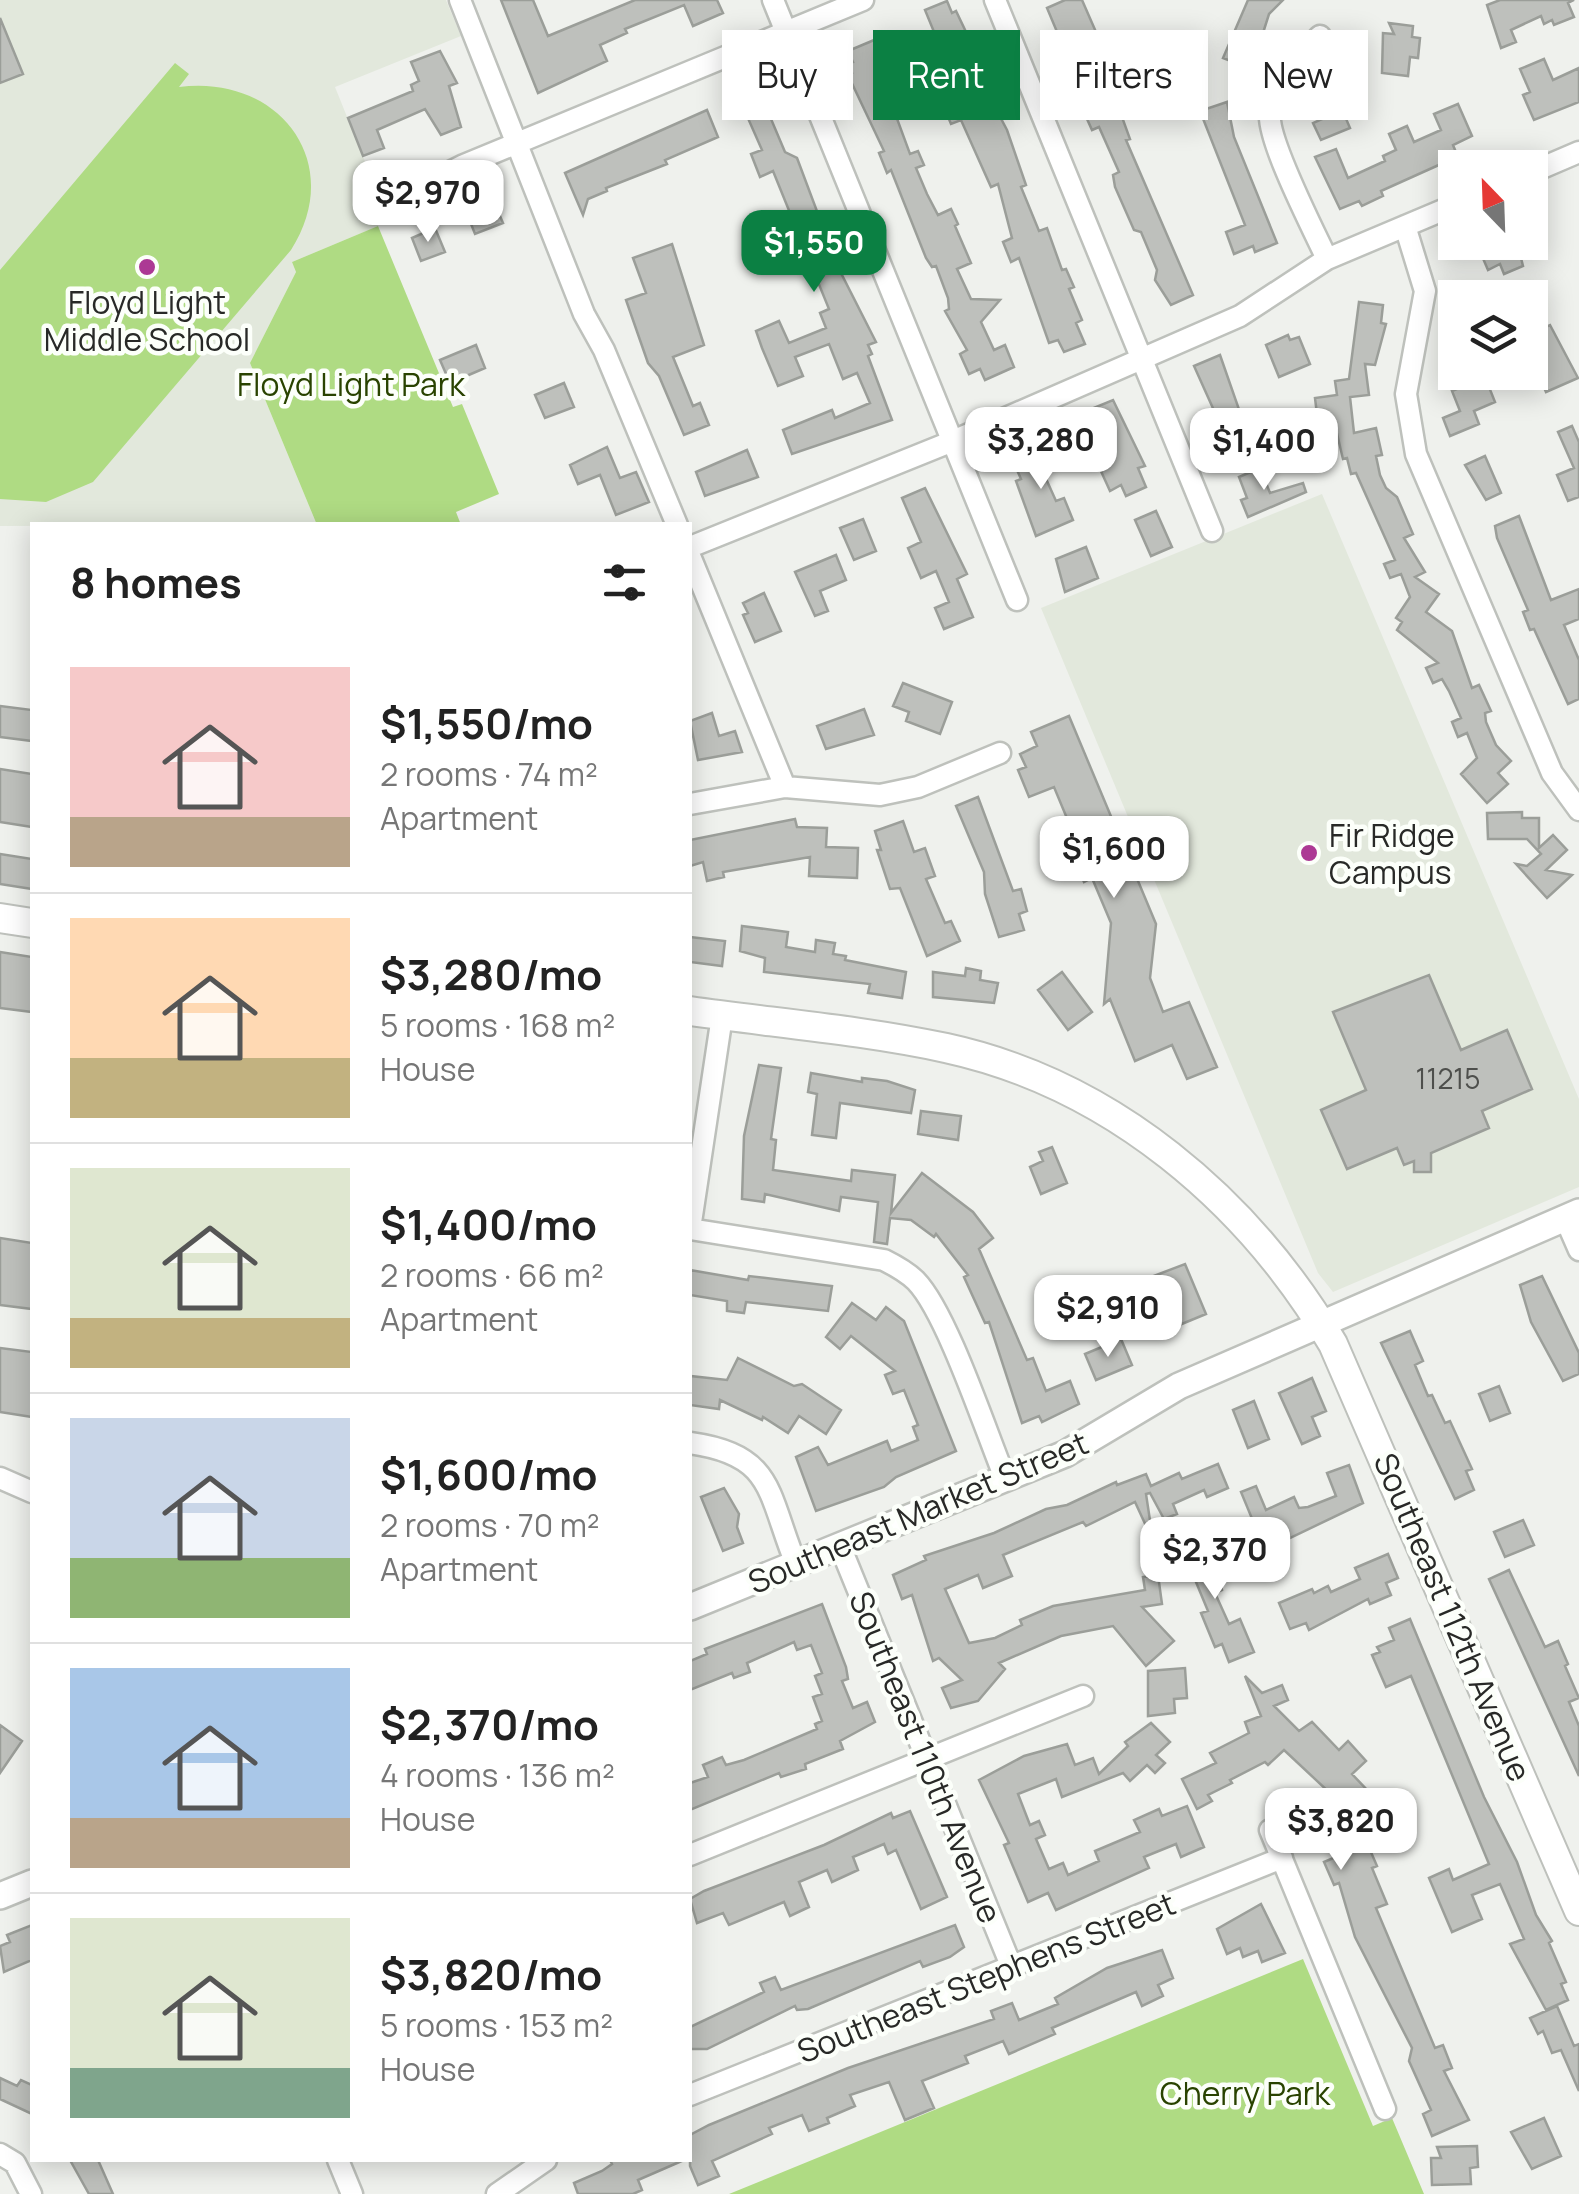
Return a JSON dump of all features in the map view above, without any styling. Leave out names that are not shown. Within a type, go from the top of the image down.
[{"type":"main road","points":[[0,918],[30,922]]},
{"type":"main road","name":"Southeast 112th Avenue","points":[[692,1011],[946,1048],[1007,1066],[1082,1099],[1153,1141],[1224,1203],[1283,1268],[1322,1325],[1374,1431],[1579,1911]]},
{"type":"street","points":[[460,0],[584,314],[604,350],[676,522]]},
{"type":"street","points":[[773,0],[785,30]]},
{"type":"street","points":[[793,30],[863,0]]},
{"type":"street","points":[[995,0],[1212,531]]},
{"type":"street","points":[[388,204],[464,165],[722,60]]},
{"type":"street","points":[[821,120],[1017,600]]},
{"type":"street","points":[[1270,120],[1275,142],[1327,260]]},
{"type":"street","points":[[1548,165],[1579,152]]},
{"type":"street","points":[[692,547],[952,441],[1240,316],[1327,260],[1438,212]]},
{"type":"street","points":[[1405,226],[1425,291],[1406,394],[1407,423],[1416,454],[1552,773],[1579,810]]},
{"type":"street","points":[[692,561],[785,787]]},
{"type":"street","points":[[692,804],[785,787],[880,795],[918,787],[1000,753]]},
{"type":"street","points":[[692,1216],[722,1016]]},
{"type":"street","points":[[1572,1215],[1579,1250]]},
{"type":"street","name":"Southeast Market Street","points":[[692,1606],[1085,1445],[1179,1386],[1572,1215]]},
{"type":"street","points":[[692,1229],[884,1260],[902,1269],[918,1282],[935,1309],[1005,1478]]},
{"type":"street","points":[[692,1443],[727,1448],[758,1469],[796,1564]]},
{"type":"street","points":[[0,1478],[30,1491]]},
{"type":"street","name":"Southeast 110th Avenue","points":[[840,1546],[1012,1968]]},
{"type":"street","points":[[692,1855],[1083,1696]]},
{"type":"street","points":[[1270,1830],[1385,2110]]},
{"type":"street","name":"Southeast Stephens Street","points":[[692,2094],[1282,1858]]},
{"type":"street","points":[[0,1896],[30,1884]]},
{"type":"street","points":[[0,2154],[15,2163],[31,2194]]},
{"type":"street","points":[[339,2162],[352,2194]]},
{"type":"street","points":[[497,2194],[543,2162]]},
{"type":"shaded area","name":"Floyd Light Middle School","points":[[0,0],[446,0],[461,36],[335,87],[381,201],[370,206],[378,226],[292,262],[296,272],[250,363],[316,522],[30,522],[30,526],[0,526]]},
{"type":"shaded area","name":"Fir Ridge Campus","points":[[1322,494],[1579,1099],[1579,1187],[1333,1292],[1318,1273],[1041,608]]},
{"type":"green space","points":[[175,63],[189,74],[179,87],[215,87],[246,95],[273,110],[293,131],[306,156],[311,186],[306,217],[291,250],[93,482],[46,502],[0,499],[0,270]]},
{"type":"green space","name":"Floyd Light Park","points":[[378,226],[453,407],[462,404],[499,494],[456,512],[460,522],[316,522],[250,363],[296,272],[292,262]]},
{"type":"green space","name":"Cherry Park","points":[[1303,1959],[1373,2126],[1392,2118],[1424,2194],[729,2194]]},
{"type":"building","points":[[501,0],[533,0],[548,36],[635,0],[717,0],[723,13],[693,26],[684,5],[625,29],[627,33],[600,45],[607,61],[538,93]]},
{"type":"building","points":[[1065,0],[1082,0],[1095,30],[1056,30],[1047,8]]},
{"type":"building","points":[[1248,0],[1283,0],[1269,14],[1264,30],[1235,30]]},
{"type":"building","points":[[1500,0],[1574,0],[1568,3],[1574,17],[1554,25],[1552,20],[1544,24],[1541,16],[1511,30],[1516,42],[1501,48],[1487,5]]},
{"type":"building","points":[[947,1],[965,30],[933,30],[925,10]]},
{"type":"building","points":[[0,18],[23,74],[0,83]]},
{"type":"building","points":[[1389,23],[1413,26],[1412,37],[1420,38],[1418,58],[1410,57],[1408,76],[1382,73],[1383,33],[1394,34]]},
{"type":"building","points":[[873,41],[873,120],[897,120],[910,154],[918,151],[924,165],[916,168],[938,215],[951,209],[958,224],[955,226],[971,263],[957,269],[971,299],[1000,300],[981,322],[994,350],[1005,345],[1014,367],[985,380],[980,369],[969,374],[960,354],[967,350],[945,311],[949,309],[948,298],[936,266],[932,267],[926,258],[891,170],[887,173],[879,153],[884,151],[853,86],[853,49]]},
{"type":"building","points":[[440,51],[457,83],[449,86],[461,127],[441,135],[425,109],[377,130],[384,148],[363,156],[348,118],[413,91],[411,85],[419,81],[411,62]]},
{"type":"building","points":[[1544,59],[1553,80],[1579,68],[1579,102],[1534,120],[1523,95],[1530,92],[1520,69]]},
{"type":"building","points":[[1227,102],[1234,137],[1277,243],[1255,252],[1253,246],[1234,254],[1226,232],[1245,225],[1204,120],[1208,120],[1208,108]]},
{"type":"building","points":[[1458,104],[1472,136],[1453,145],[1455,150],[1438,150],[1438,165],[1381,191],[1383,196],[1362,206],[1359,201],[1340,209],[1315,157],[1336,149],[1348,178],[1385,161],[1383,156],[1396,150],[1389,134],[1407,126],[1414,142],[1441,130],[1434,114]]},
{"type":"building","points":[[707,110],[718,137],[665,160],[667,164],[606,188],[607,191],[588,199],[583,215],[565,173]]},
{"type":"building","points":[[749,120],[771,120],[785,152],[797,158],[827,238],[838,254],[841,273],[876,342],[868,345],[872,354],[868,356],[892,420],[792,454],[783,430],[832,410],[835,418],[870,403],[857,373],[843,379],[829,344],[795,357],[803,376],[778,386],[756,331],[779,321],[789,343],[826,328],[820,313],[829,309],[773,171],[760,177],[751,154],[762,150]]},
{"type":"building","points":[[961,120],[1002,120],[1026,185],[1021,187],[1039,231],[1047,228],[1062,270],[1066,269],[1074,287],[1069,289],[1082,320],[1076,323],[1085,344],[1064,352],[1058,340],[1049,343],[1019,258],[1011,262],[1003,242],[1012,238],[998,184],[991,187]]},
{"type":"building","points":[[1088,120],[1123,120],[1130,139],[1126,140],[1193,295],[1171,305],[1155,280],[1157,270],[1141,232],[1134,230],[1115,187],[1113,175],[1119,172],[1099,127],[1092,130]]},
{"type":"building","points":[[1347,120],[1350,128],[1321,140],[1313,123]]},
{"type":"building","points":[[494,202],[503,223],[475,234],[467,214]]},
{"type":"building","points":[[435,228],[445,252],[421,261],[412,238]]},
{"type":"building","points":[[672,244],[704,345],[673,357],[693,406],[700,403],[709,425],[684,435],[659,376],[648,363],[626,300],[646,293],[633,258]]},
{"type":"building","points":[[1484,260],[1522,260],[1523,266],[1504,274],[1500,264],[1488,270]]},
{"type":"building","points":[[1359,302],[1383,305],[1381,323],[1386,324],[1375,365],[1365,364],[1369,395],[1350,397],[1354,433],[1376,428],[1382,455],[1376,456],[1380,475],[1386,488],[1397,497],[1413,534],[1404,538],[1425,572],[1415,577],[1439,594],[1426,612],[1452,631],[1472,688],[1479,685],[1491,711],[1485,713],[1486,722],[1496,745],[1511,761],[1498,773],[1508,784],[1487,803],[1461,774],[1477,758],[1467,733],[1458,737],[1452,722],[1461,718],[1449,691],[1442,679],[1433,683],[1426,668],[1438,663],[1397,630],[1402,622],[1396,618],[1410,597],[1401,574],[1390,578],[1384,564],[1395,560],[1356,473],[1351,474],[1347,458],[1343,459],[1334,421],[1318,423],[1315,398],[1337,395],[1335,381],[1349,379]]},
{"type":"building","points":[[1548,326],[1578,378],[1546,392],[1548,390]]},
{"type":"building","points":[[1288,335],[1290,340],[1299,337],[1310,364],[1279,377],[1266,345]]},
{"type":"building","points":[[476,345],[485,368],[450,383],[440,360]]},
{"type":"building","points":[[1220,355],[1250,441],[1224,453],[1216,415],[1194,366]]},
{"type":"building","points":[[564,383],[574,407],[545,418],[535,395]]},
{"type":"building","points":[[1490,390],[1495,402],[1474,411],[1479,424],[1450,436],[1443,418],[1460,411],[1452,391]]},
{"type":"building","points":[[1113,400],[1145,466],[1138,468],[1146,487],[1126,496],[1121,485],[1110,491],[1085,436],[1092,433],[1084,412]]},
{"type":"building","points":[[1279,417],[1288,441],[1267,450],[1257,426]]},
{"type":"building","points":[[1572,426],[1579,442],[1579,497],[1568,501],[1557,475],[1574,468],[1558,432]]},
{"type":"building","points":[[1046,445],[1055,466],[1043,472],[1056,501],[1064,498],[1073,520],[1036,536],[1016,481],[1021,479],[1017,458]]},
{"type":"building","points":[[607,447],[620,478],[636,472],[649,502],[616,515],[600,475],[578,484],[570,465]]},
{"type":"building","points":[[747,450],[758,477],[705,496],[696,472]]},
{"type":"building","points":[[1485,456],[1501,493],[1486,500],[1465,465]]},
{"type":"building","points":[[1260,468],[1270,493],[1303,483],[1306,492],[1248,517],[1241,500],[1247,498],[1239,477]]},
{"type":"building","points":[[925,488],[967,574],[957,579],[973,617],[944,629],[935,608],[949,602],[936,571],[921,578],[908,548],[921,542],[902,498]]},
{"type":"building","points":[[1156,511],[1172,547],[1151,556],[1135,520]]},
{"type":"building","points":[[1519,516],[1551,600],[1579,589],[1579,619],[1564,625],[1579,660],[1579,699],[1568,704],[1534,629],[1530,630],[1523,612],[1528,610],[1497,538],[1495,526]]},
{"type":"building","points":[[863,519],[876,551],[854,560],[840,528]]},
{"type":"building","points":[[1086,547],[1098,578],[1065,592],[1056,559]]},
{"type":"building","points":[[836,555],[846,580],[820,591],[828,611],[815,616],[795,572]]},
{"type":"building","points":[[764,593],[781,631],[755,642],[743,615],[748,613],[743,603]]},
{"type":"building","points":[[903,683],[952,702],[940,734],[906,721],[909,712],[893,706]]},
{"type":"building","points":[[0,706],[30,710],[30,741],[0,737]]},
{"type":"building","points":[[864,709],[874,735],[826,749],[817,726]]},
{"type":"building","points":[[712,713],[719,736],[735,731],[742,752],[698,760],[692,720]]},
{"type":"building","points":[[1069,716],[1156,924],[1150,978],[1163,1012],[1189,1002],[1217,1067],[1187,1079],[1172,1045],[1135,1061],[1110,999],[1104,1004],[1111,923],[1092,878],[1084,882],[1068,844],[1076,840],[1054,787],[1029,797],[1018,770],[1026,767],[1020,754],[1037,746],[1031,732]]},
{"type":"building","points":[[0,769],[30,774],[30,827],[0,822]]},
{"type":"building","points":[[978,797],[1013,891],[1021,889],[1027,911],[1019,914],[1024,930],[999,937],[985,894],[984,872],[956,806]]},
{"type":"building","points":[[1522,812],[1522,818],[1539,818],[1539,848],[1553,835],[1567,850],[1546,870],[1572,875],[1547,898],[1516,864],[1527,866],[1541,854],[1527,839],[1488,839],[1487,813]]},
{"type":"building","points":[[795,819],[797,827],[827,828],[826,847],[858,848],[857,878],[809,876],[810,857],[723,872],[724,877],[707,881],[703,862],[692,865],[692,840]]},
{"type":"building","points":[[903,821],[914,852],[925,848],[935,876],[926,879],[945,923],[951,921],[960,941],[927,956],[900,888],[890,889],[877,850],[881,850],[875,831]]},
{"type":"building","points":[[0,854],[30,859],[30,889],[0,884]]},
{"type":"building","points":[[742,926],[788,932],[786,947],[815,952],[816,940],[835,943],[833,954],[846,956],[845,960],[906,972],[902,998],[868,993],[870,984],[764,972],[765,958],[740,951]]},
{"type":"building","points":[[692,937],[725,941],[722,966],[692,962]]},
{"type":"building","points":[[0,952],[30,957],[30,1012],[0,1008]]},
{"type":"building","points":[[966,968],[981,971],[980,980],[998,983],[994,1003],[933,997],[933,972],[965,976]]},
{"type":"building","points":[[1062,972],[1092,1012],[1068,1030],[1038,990]]},
{"type":"building","name":"Fir Ridge Campus","points":[[1429,975],[1461,1050],[1507,1030],[1532,1089],[1482,1111],[1489,1128],[1431,1153],[1431,1172],[1414,1172],[1414,1161],[1404,1165],[1397,1148],[1347,1169],[1321,1110],[1366,1090],[1333,1012]]},
{"type":"building","points":[[759,1065],[781,1068],[771,1139],[776,1140],[773,1170],[851,1181],[852,1170],[895,1175],[891,1213],[922,1173],[973,1212],[993,1238],[979,1249],[1027,1360],[1033,1358],[1046,1391],[1070,1381],[1079,1404],[1042,1422],[1039,1416],[1022,1423],[989,1322],[985,1323],[964,1277],[968,1275],[936,1234],[934,1237],[911,1220],[890,1218],[887,1244],[874,1242],[878,1202],[841,1197],[839,1211],[765,1194],[764,1202],[742,1199],[744,1136]]},
{"type":"building","points":[[811,1073],[862,1082],[862,1078],[887,1081],[915,1090],[911,1113],[840,1103],[836,1138],[812,1135],[817,1094],[808,1092]]},
{"type":"building","points":[[921,1111],[961,1116],[958,1140],[918,1134]]},
{"type":"building","points":[[1052,1147],[1067,1183],[1041,1194],[1030,1167],[1043,1161],[1039,1152]]},
{"type":"building","points":[[0,1238],[30,1243],[30,1309],[0,1305]]},
{"type":"building","points":[[1185,1264],[1206,1314],[1172,1328],[1170,1323],[1145,1333],[1125,1287]]},
{"type":"building","points":[[692,1270],[748,1280],[749,1276],[832,1286],[828,1311],[746,1302],[744,1313],[727,1311],[727,1301],[692,1295]]},
{"type":"building","points":[[1542,1276],[1579,1353],[1579,1374],[1563,1381],[1531,1322],[1520,1285]]},
{"type":"building","points":[[852,1303],[876,1320],[886,1307],[904,1321],[956,1451],[896,1477],[884,1487],[816,1511],[796,1457],[818,1447],[828,1465],[887,1441],[891,1451],[918,1440],[913,1427],[918,1425],[904,1390],[893,1394],[885,1375],[895,1371],[851,1336],[840,1349],[826,1337]]},
{"type":"building","points":[[1410,1331],[1423,1361],[1415,1365],[1428,1396],[1432,1395],[1445,1423],[1450,1421],[1472,1469],[1466,1471],[1474,1490],[1455,1499],[1381,1343]]},
{"type":"building","points":[[1121,1339],[1132,1365],[1096,1380],[1085,1354]]},
{"type":"building","points":[[0,1348],[30,1352],[30,1417],[0,1412]]},
{"type":"building","points":[[738,1358],[794,1386],[802,1384],[841,1410],[826,1434],[799,1416],[788,1433],[763,1417],[762,1420],[720,1400],[719,1409],[692,1405],[692,1376],[727,1380]]},
{"type":"building","points":[[1312,1378],[1326,1411],[1312,1417],[1320,1436],[1302,1444],[1279,1393]]},
{"type":"building","points":[[1499,1386],[1510,1413],[1490,1421],[1479,1394]]},
{"type":"building","points":[[1254,1401],[1269,1439],[1248,1448],[1233,1410]]},
{"type":"building","points":[[1218,1464],[1228,1488],[1207,1497],[1204,1490],[1173,1504],[1177,1514],[1164,1519],[1150,1493],[1146,1494],[1151,1527],[1147,1528],[1135,1502],[1086,1526],[1083,1522],[1003,1555],[1012,1576],[983,1588],[978,1575],[945,1589],[969,1643],[995,1638],[1022,1625],[1020,1620],[1053,1606],[1145,1590],[1143,1577],[1158,1575],[1162,1604],[1142,1607],[1174,1641],[1146,1666],[1113,1626],[1061,1636],[999,1663],[1005,1669],[978,1701],[951,1708],[942,1688],[962,1680],[939,1658],[933,1661],[912,1595],[902,1599],[893,1575],[926,1560],[924,1556],[994,1533],[1046,1509],[1067,1505],[1116,1482],[1117,1485],[1146,1474],[1151,1486],[1179,1473],[1182,1479]]},
{"type":"building","points":[[1349,1465],[1363,1503],[1265,1550],[1241,1492],[1256,1486],[1266,1510],[1294,1497],[1299,1508],[1308,1507],[1336,1496],[1327,1473]]},
{"type":"building","points":[[724,1488],[739,1514],[737,1527],[743,1543],[723,1551],[701,1497]]},
{"type":"building","points":[[1523,1520],[1534,1545],[1505,1557],[1494,1532]]},
{"type":"building","points":[[1204,1537],[1219,1574],[1222,1590],[1215,1593],[1229,1624],[1240,1619],[1254,1652],[1229,1662],[1222,1644],[1215,1647],[1201,1613],[1208,1611],[1181,1546]]},
{"type":"building","points":[[1388,1554],[1398,1578],[1386,1583],[1391,1595],[1370,1604],[1368,1599],[1309,1630],[1306,1623],[1290,1629],[1279,1603],[1312,1589],[1314,1593],[1328,1586],[1331,1592],[1360,1579],[1355,1568]]},
{"type":"building","points":[[1509,1570],[1545,1647],[1558,1641],[1568,1664],[1565,1666],[1579,1698],[1569,1702],[1579,1726],[1579,1776],[1489,1579]]},
{"type":"building","points":[[822,1604],[846,1667],[848,1679],[842,1681],[853,1708],[867,1702],[875,1722],[840,1741],[843,1749],[805,1764],[806,1769],[781,1777],[779,1773],[692,1809],[692,1782],[708,1777],[703,1765],[722,1757],[726,1765],[744,1760],[817,1729],[815,1724],[822,1721],[813,1697],[822,1694],[815,1676],[822,1673],[811,1645],[797,1650],[794,1642],[747,1663],[750,1672],[734,1678],[732,1673],[692,1689],[692,1660],[707,1654],[705,1649]]},
{"type":"building","points":[[1410,1619],[1484,1797],[1517,1862],[1536,1915],[1552,1941],[1549,1943],[1566,1982],[1561,1984],[1568,2000],[1546,2010],[1510,1944],[1524,1939],[1500,1884],[1472,1895],[1482,1919],[1452,1932],[1429,1878],[1449,1869],[1453,1880],[1489,1864],[1411,1676],[1386,1687],[1372,1655],[1380,1652],[1377,1647],[1394,1640],[1389,1628]]},
{"type":"building","points":[[1185,1668],[1187,1698],[1174,1699],[1175,1713],[1148,1716],[1148,1671]]},
{"type":"building","points":[[1245,1676],[1262,1693],[1282,1685],[1288,1700],[1274,1706],[1299,1731],[1312,1722],[1339,1750],[1348,1741],[1366,1761],[1352,1774],[1368,1791],[1351,1806],[1377,1866],[1372,1868],[1387,1904],[1376,1908],[1435,2048],[1443,2045],[1452,2068],[1444,2071],[1469,2120],[1432,2136],[1423,2114],[1431,2110],[1409,2061],[1412,2048],[1355,1937],[1339,1883],[1334,1885],[1324,1862],[1343,1854],[1333,1830],[1344,1826],[1322,1802],[1331,1794],[1284,1750],[1268,1765],[1265,1762],[1230,1780],[1232,1783],[1208,1795],[1212,1801],[1197,1809],[1182,1779],[1216,1763],[1210,1753],[1249,1733],[1245,1722],[1261,1716]]},
{"type":"building","points":[[1151,1723],[1170,1742],[1156,1755],[1165,1763],[1155,1773],[1147,1765],[1130,1781],[1123,1773],[1062,1797],[1056,1779],[1018,1794],[1030,1825],[1039,1821],[1045,1835],[1036,1839],[1049,1869],[1063,1863],[1068,1875],[1099,1861],[1095,1851],[1140,1832],[1134,1820],[1159,1809],[1162,1816],[1187,1806],[1204,1847],[1181,1857],[1176,1844],[1144,1857],[1149,1868],[1056,1910],[1048,1893],[1028,1902],[1004,1845],[1009,1843],[979,1780],[1024,1756],[1067,1744],[1075,1765],[1093,1758],[1099,1774],[1128,1746],[1125,1742]]},
{"type":"building","points":[[0,1725],[22,1741],[0,1773]]},
{"type":"building","points":[[910,1811],[947,1897],[921,1909],[896,1850],[888,1854],[884,1844],[853,1857],[858,1870],[832,1882],[827,1870],[799,1882],[809,1907],[790,1916],[784,1902],[729,1925],[723,1913],[697,1923],[692,1898],[704,1891],[824,1845],[891,1813],[893,1818]]},
{"type":"building","points":[[1261,1904],[1285,1953],[1262,1962],[1258,1951],[1243,1957],[1240,1948],[1227,1954],[1217,1929]]},
{"type":"building","points":[[955,1925],[964,1947],[950,1957],[923,1967],[920,1961],[808,2009],[797,2010],[795,2006],[707,2049],[692,2049],[692,2026],[764,1992],[760,1983],[775,1977],[781,1990]]},
{"type":"building","points":[[30,1926],[30,1961],[4,1972],[0,1946],[10,1942],[7,1935]]},
{"type":"building","points":[[1162,1950],[1173,1978],[1158,1985],[1163,1996],[1142,2006],[1136,1992],[1052,2028],[1055,2034],[1009,2054],[1003,2041],[965,2056],[968,2063],[922,2081],[934,2108],[905,2120],[889,2082],[850,2095],[855,2106],[809,2131],[802,2115],[769,2128],[772,2134],[712,2161],[719,2176],[698,2185],[690,2166],[692,2134],[848,2068],[994,2019],[991,2011],[1012,2003],[1019,2020],[1058,2004],[1055,1998],[1107,1968]]},
{"type":"building","points":[[1557,2006],[1574,2046],[1579,2044],[1579,2091],[1561,2050],[1552,2053],[1543,2031],[1538,2034],[1530,2018]]},
{"type":"building","points":[[0,2078],[17,2086],[21,2080],[30,2084],[30,2113],[0,2099]]},
{"type":"building","points":[[1544,2118],[1561,2156],[1532,2169],[1511,2132]]},
{"type":"building","points":[[1477,2146],[1478,2167],[1470,2168],[1471,2184],[1432,2185],[1431,2158],[1441,2158],[1437,2147]]},
{"type":"building","points":[[71,2162],[99,2162],[113,2194],[89,2194]]},
{"type":"building","points":[[679,2162],[638,2180],[642,2190],[633,2194],[578,2194],[574,2183],[612,2164]]},
{"type":"place","name":"Floyd Light Middle School","points":[[147,267]]},
{"type":"place","name":"Fir Ridge Campus","points":[[1309,853]]}]
